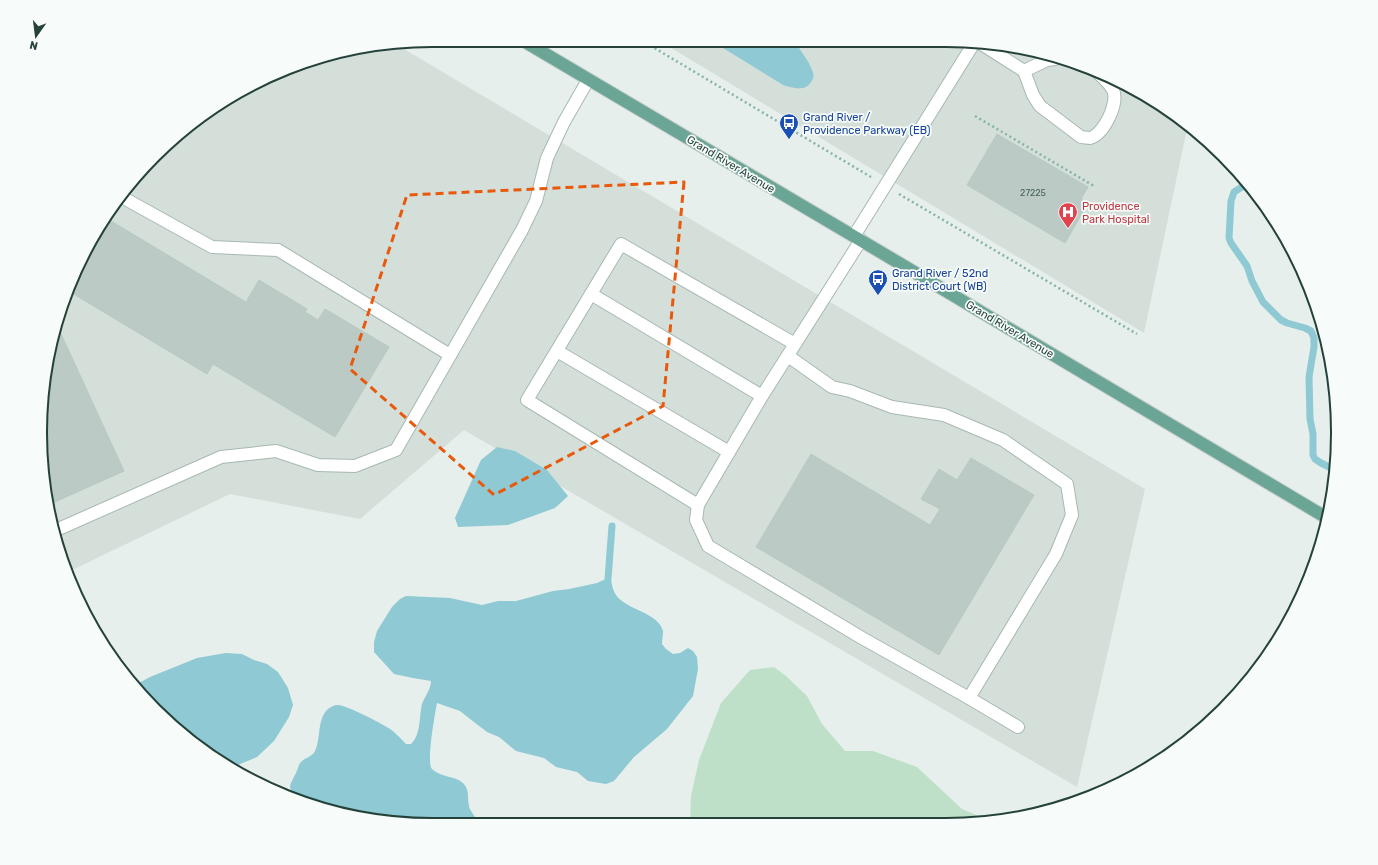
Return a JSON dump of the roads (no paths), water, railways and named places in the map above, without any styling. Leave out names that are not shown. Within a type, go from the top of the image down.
[{"type":"main road","name":"Grand River Avenue","points":[[534,47],[858,238],[1322,515]]},
{"type":"street","points":[[971,48],[698,505],[696,520],[708,546],[862,638],[1018,727]]},
{"type":"street","points":[[990,50],[1024,71],[1033,95],[1040,106],[1081,137],[1089,138],[1097,133],[1108,120],[1114,102],[1113,91],[1107,83]]},
{"type":"street","points":[[1024,71],[1046,60]]},
{"type":"street","points":[[59,529],[221,457],[276,451],[318,464],[355,466],[396,450],[522,230],[536,201],[547,158],[564,122],[588,80]]},
{"type":"street","points":[[126,199],[212,247],[278,250],[450,355]]},
{"type":"street","points":[[698,505],[528,400],[621,244],[795,344]]},
{"type":"street","points":[[591,294],[762,396]]},
{"type":"street","points":[[557,351],[729,452]]},
{"type":"street","points":[[788,356],[832,387],[850,391],[892,407],[944,415],[1003,440],[1067,484],[1072,515],[1056,554],[969,698]]},
{"type":"water","points":[[721,47],[799,47],[811,67],[813,79],[806,87],[802,88],[783,85]]},
{"type":"water","points":[[497,447],[515,451],[547,470],[568,496],[555,508],[508,525],[458,527],[455,518],[481,460]]},
{"type":"water","points":[[608,578],[611,580],[615,593],[621,600],[655,619],[663,631],[662,644],[666,649],[673,654],[680,653],[688,648],[693,651],[697,657],[698,669],[693,696],[667,729],[634,757],[614,781],[606,784],[588,781],[577,772],[556,767],[544,758],[516,751],[499,737],[487,732],[460,711],[437,703],[430,765],[432,769],[439,774],[459,780],[463,783],[467,791],[468,803],[475,818],[432,818],[382,815],[333,805],[309,798],[291,790],[290,785],[297,772],[299,764],[312,755],[315,751],[320,724],[324,714],[328,709],[334,706],[343,706],[364,715],[392,731],[406,744],[411,744],[417,736],[422,704],[429,690],[431,681],[394,674],[374,652],[374,642],[377,631],[392,607],[400,599],[406,596],[450,598],[482,605],[498,601],[516,601],[553,591],[597,583]]},
{"type":"water","points":[[226,653],[242,654],[267,664],[278,672],[288,688],[293,705],[289,717],[274,741],[257,757],[238,765],[218,753],[178,722],[139,683],[197,658]]},
{"type":"waterway","points":[[1242,187],[1234,192],[1231,201],[1229,238],[1247,266],[1252,281],[1263,302],[1281,320],[1311,331],[1314,338],[1309,377],[1313,455],[1315,459],[1329,467]]},
{"type":"waterway","points":[[608,579],[612,526]]},
{"type":"place","name":"Grand River / Providence Parkway (EB)","points":[[789,140]]},
{"type":"place","name":"Providence Park Hospital","points":[[1068,229]]},
{"type":"place","name":"Grand River / 52nd District Court (WB)","points":[[878,296]]}]
